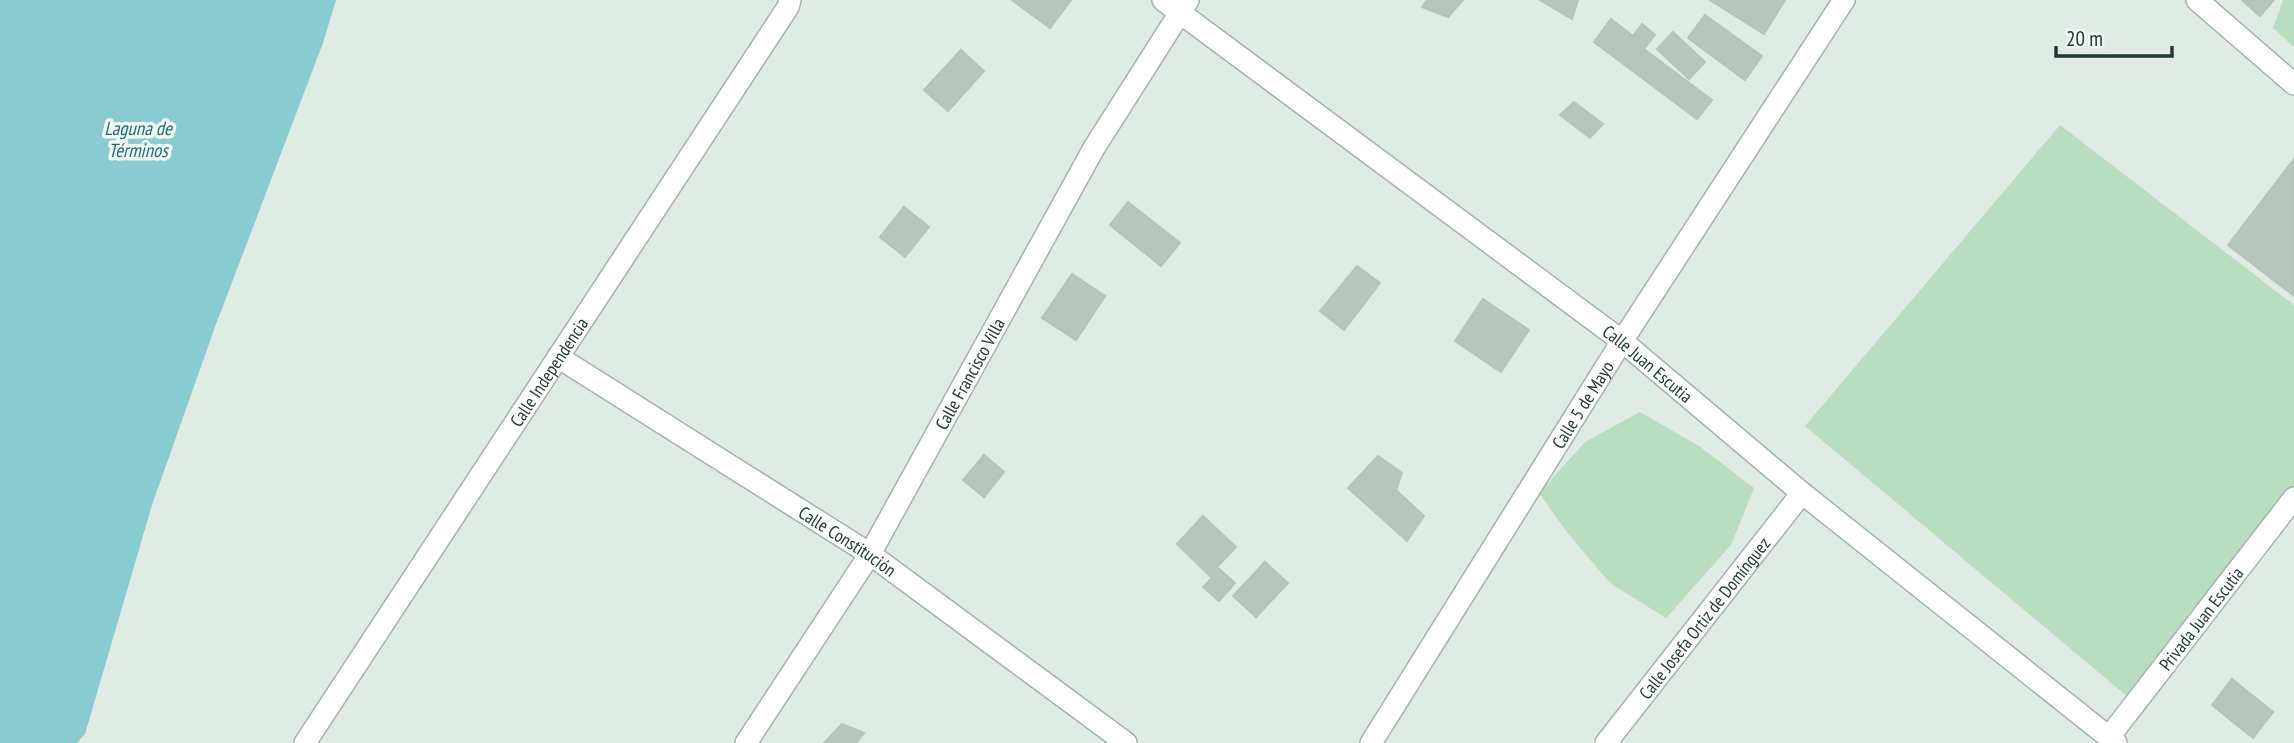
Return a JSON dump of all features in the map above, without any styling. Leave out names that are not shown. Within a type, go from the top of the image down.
[{"type":"street","name":"Calle Independencia","points":[[305,743],[789,6],[790,0]]},
{"type":"street","name":"Calle 5 de Mayo","points":[[1371,743],[1622,341],[1844,0]]},
{"type":"street","points":[[2197,0],[2294,84]]},
{"type":"street","name":"Calle Juan Escutia","points":[[1177,4],[1622,341],[1802,493],[2113,740]]},
{"type":"street","name":"Calle Francisco Villa","points":[[746,743],[870,554],[1094,148],[1177,4]]},
{"type":"street","name":"Calle Constitución","points":[[558,358],[870,554],[1126,743]]},
{"type":"street","name":"Calle Josefa Ortiz de Domínguez","points":[[1606,743],[1802,493]]},
{"type":"street","name":"Privada Juan Escutia","points":[[2113,740],[2294,498]]},
{"type":"green space","points":[[2283,0],[2294,0],[2294,47],[2273,28]]},
{"type":"green space","points":[[2060,125],[2294,305],[2294,502],[2141,708],[1805,426]]},
{"type":"green space","points":[[1640,412],[1699,446],[1754,488],[1731,545],[1666,618],[1610,583],[1566,531],[1539,493],[1585,442]]},
{"type":"water","name":"Laguna de Términos","points":[[0,0],[336,0],[323,43],[215,327],[152,505],[85,734],[77,743],[0,743]]},
{"type":"building","points":[[1012,0],[1071,0],[1050,28]]},
{"type":"building","points":[[1427,0],[1463,0],[1448,17],[1422,7]]},
{"type":"building","points":[[1540,0],[1578,0],[1572,19]]},
{"type":"building","points":[[1710,0],[1785,0],[1764,34]]},
{"type":"building","points":[[2242,0],[2274,0],[2260,16]]},
{"type":"building","points":[[1705,15],[1762,56],[1745,80],[1688,38]]},
{"type":"building","points":[[1611,19],[1633,36],[1642,24],[1655,35],[1644,49],[1712,100],[1697,119],[1594,42]]},
{"type":"building","points":[[1673,32],[1705,62],[1689,79],[1657,49]]},
{"type":"building","points":[[961,50],[984,71],[948,111],[924,90]]},
{"type":"building","points":[[1574,102],[1603,124],[1590,138],[1560,115]]},
{"type":"building","points":[[2294,159],[2294,296],[2228,245]]},
{"type":"building","points":[[1128,202],[1180,243],[1161,266],[1110,225]]},
{"type":"building","points":[[904,207],[929,227],[905,257],[880,237]]},
{"type":"building","points":[[1357,266],[1380,283],[1344,330],[1320,311]]},
{"type":"building","points":[[1072,274],[1105,296],[1076,340],[1042,318]]},
{"type":"building","points":[[1483,299],[1529,330],[1501,372],[1455,341]]},
{"type":"building","points":[[984,455],[1004,472],[984,497],[963,480]]},
{"type":"building","points":[[1378,456],[1402,473],[1396,490],[1424,516],[1407,541],[1348,488]]},
{"type":"building","points":[[1203,516],[1236,547],[1217,567],[1235,583],[1219,601],[1203,587],[1212,578],[1177,544]]},
{"type":"building","points":[[1265,562],[1288,583],[1256,617],[1233,596]]},
{"type":"building","points":[[2232,679],[2273,712],[2253,738],[2212,705]]},
{"type":"building","points":[[842,724],[864,733],[856,743],[824,743]]}]
